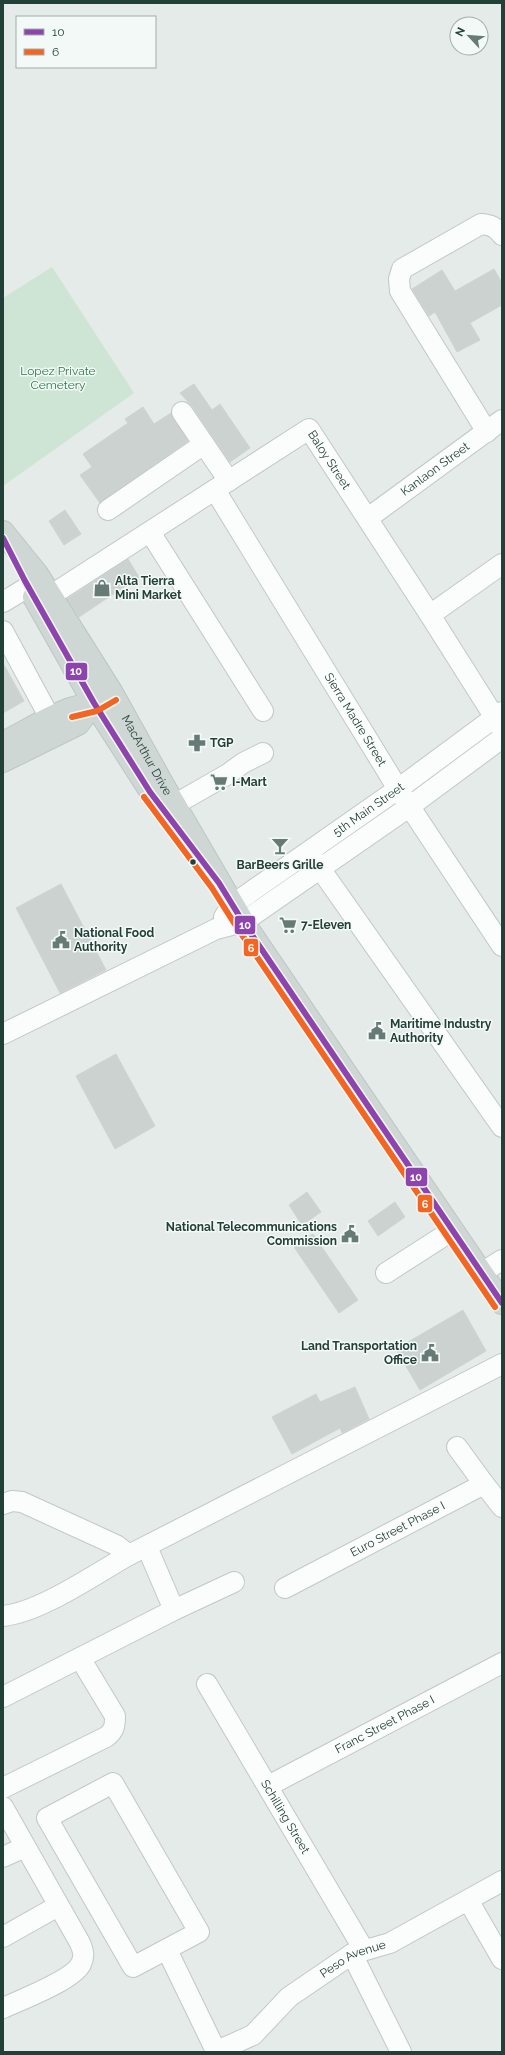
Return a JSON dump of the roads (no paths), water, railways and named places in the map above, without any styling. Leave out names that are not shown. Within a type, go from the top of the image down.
[{"type":"main road","name":"MacArthur Drive","points":[[3,532],[37,574],[50,596],[150,792],[219,883]]},
{"type":"main road","name":"MacArthur Drive","points":[[3,538],[28,587],[174,806],[238,914],[502,1303]]},
{"type":"main road","points":[[3,743],[70,709],[103,698]]},
{"type":"main road","points":[[3,761],[78,724],[103,698]]},
{"type":"street","points":[[494,426],[400,291],[399,279],[402,270],[481,224],[498,228],[502,235]]},
{"type":"street","name":"Sierra Madre Street","points":[[182,412],[204,444],[222,485],[398,789],[502,946]]},
{"type":"street","name":"Kanlaon Street","points":[[368,518],[494,426]]},
{"type":"street","name":"Baloy Street","points":[[50,596],[309,429],[500,720]]},
{"type":"street","points":[[108,510],[204,444]]},
{"type":"street","points":[[150,532],[262,711]]},
{"type":"street","points":[[430,615],[502,564]]},
{"type":"street","points":[[3,602],[28,587]]},
{"type":"street","points":[[3,631],[50,718]]},
{"type":"street","name":"5th Main Street","points":[[238,914],[308,852],[500,720]]},
{"type":"street","name":"5th Main Street","points":[[238,914],[320,868],[409,807],[502,738]]},
{"type":"street","points":[[174,806],[228,774],[243,762],[263,753]]},
{"type":"street","points":[[308,852],[502,1128]]},
{"type":"street","points":[[3,1034],[216,929],[238,914]]},
{"type":"street","points":[[386,1273],[453,1230]]},
{"type":"street","points":[[481,1273],[502,1260]]},
{"type":"street","points":[[3,1616],[22,1613],[44,1603],[130,1555],[502,1364]]},
{"type":"street","points":[[457,1447],[502,1507]]},
{"type":"street","name":"Euro Street Phase I","points":[[285,1588],[484,1484]]},
{"type":"street","points":[[3,1504],[12,1501],[26,1504],[116,1545],[130,1555]]},
{"type":"street","points":[[147,1547],[174,1610]]},
{"type":"street","points":[[3,1697],[174,1610],[234,1582]]},
{"type":"street","points":[[3,1788],[106,1738],[113,1732],[115,1716],[80,1658]]},
{"type":"street","name":"Franc Street Phase I","points":[[268,1786],[502,1663]]},
{"type":"street","name":"Schilling Street","points":[[207,1684],[268,1786],[358,1952],[401,2052]]},
{"type":"street","points":[[113,1783],[199,1932],[167,1950],[133,1967],[47,1818],[113,1783]]},
{"type":"street","points":[[3,1807],[80,1943],[84,1954],[82,1962],[72,1975],[3,2008]]},
{"type":"street","points":[[3,1857],[25,1847]]},
{"type":"street","name":"Peso Avenue","points":[[216,2052],[254,2035],[289,1997],[358,1952],[390,1943],[502,1881]]},
{"type":"street","points":[[468,1900],[502,1959]]},
{"type":"street","points":[[3,1937],[58,1906]]},
{"type":"street","points":[[167,1950],[216,2052]]},
{"type":"place","name":"Alta Tierra Mini Market","points":[[102,588]]},
{"type":"place","name":"TGP","points":[[197,743]]},
{"type":"place","name":"I-Mart","points":[[219,782]]},
{"type":"place","name":"BarBeers Grille","points":[[280,846]]},
{"type":"place","name":"7-Eleven","points":[[288,925]]},
{"type":"place","name":"National Food Authority","points":[[61,940]]},
{"type":"place","name":"Maritime Industry Authority","points":[[377,1031]]},
{"type":"place","name":"National Telecommunications Commission","points":[[350,1234]]},
{"type":"place","name":"Land Transportation Office","points":[[430,1353]]},
{"type":"park label","name":"Lopez Private Cemetery","points":[[58,378]]}]
